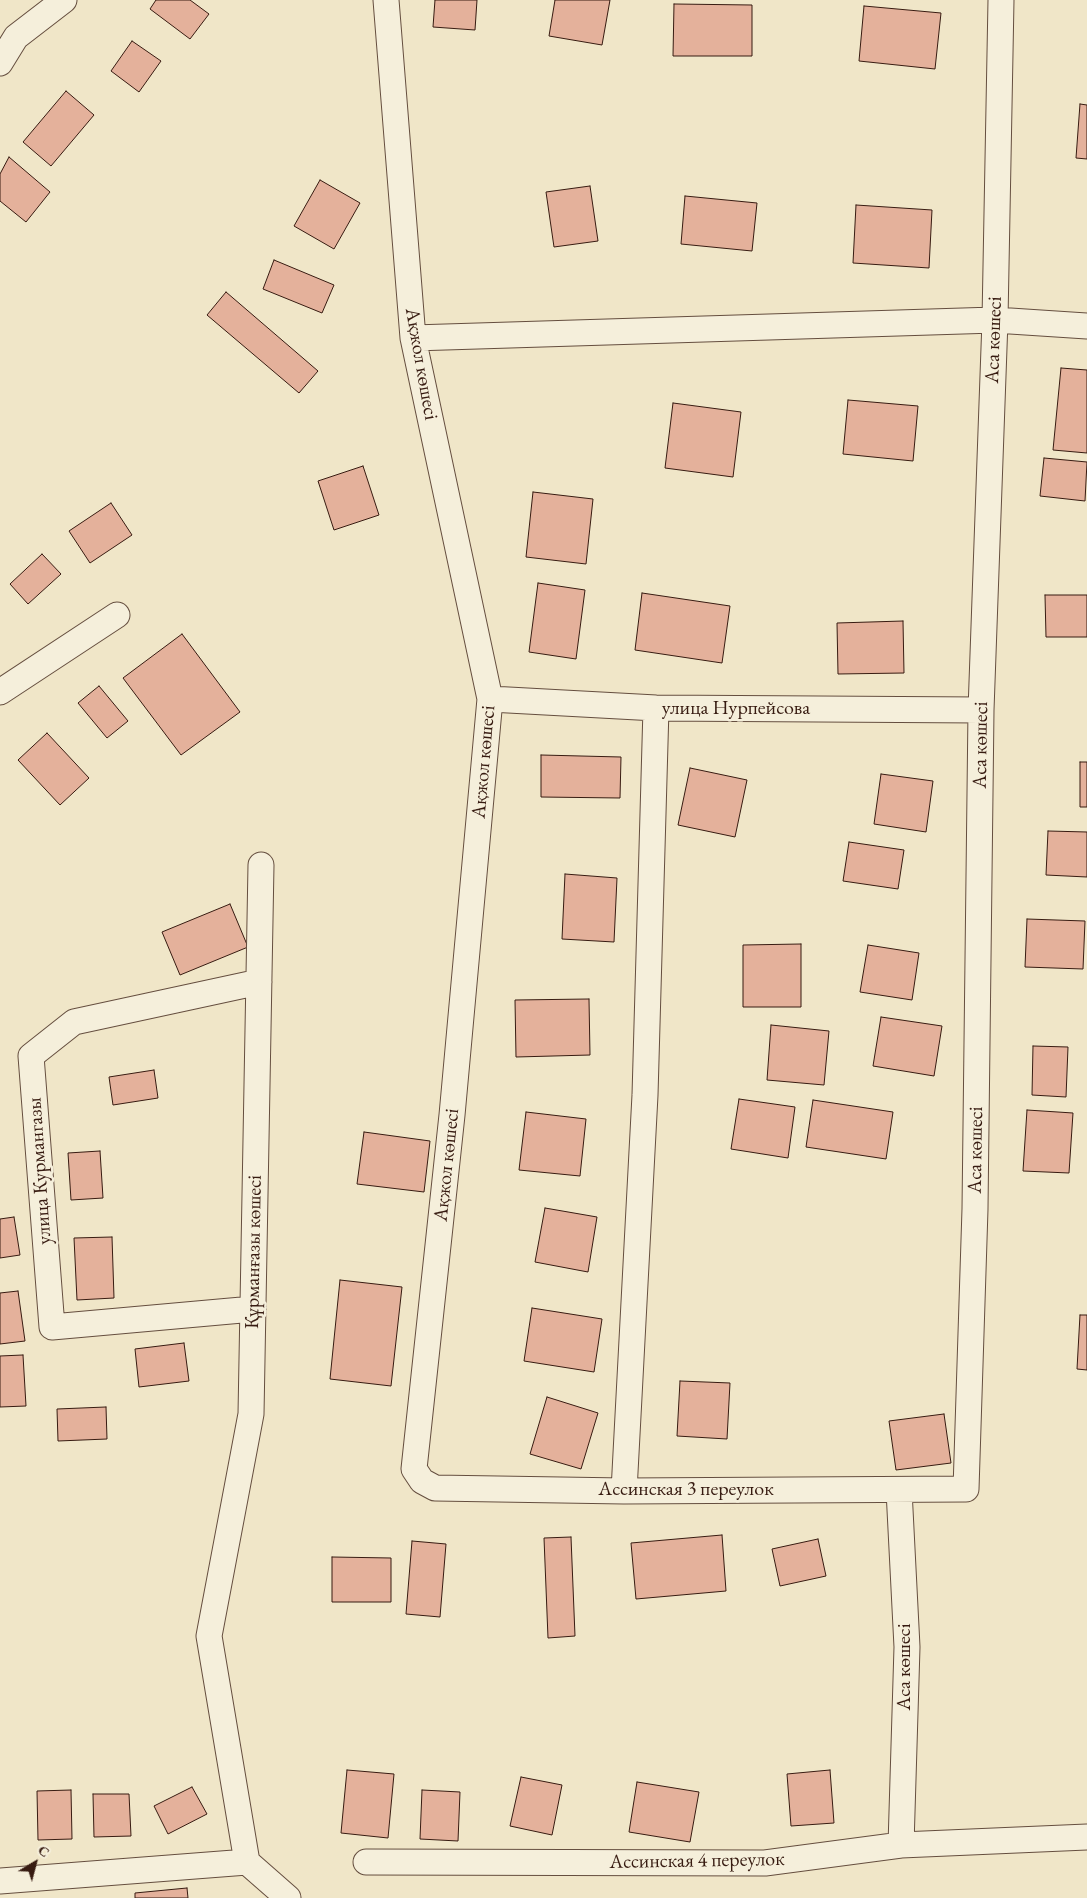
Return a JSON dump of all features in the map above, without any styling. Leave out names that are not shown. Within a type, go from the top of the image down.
[{"type":"street","points":[[0,63],[8,31],[64,0]]},
{"type":"street","name":"Ақжол көшесі","points":[[386,0],[413,338],[490,699],[453,1105],[414,1469]]},
{"type":"street","name":"Аса көшесі","points":[[966,1489],[975,1208],[981,710],[995,320],[1001,0]]},
{"type":"street","points":[[413,338],[995,320],[1087,326]]},
{"type":"street","points":[[0,692],[117,615]]},
{"type":"street","name":"улица Нурпейсова","points":[[490,699],[656,708],[981,710]]},
{"type":"street","points":[[624,1491],[645,1095],[656,708]]},
{"type":"street","name":"Құрманғазы көшесі","points":[[246,1862],[209,1636],[251,1414],[261,865]]},
{"type":"street","name":"улица Курмангазы","points":[[253,1308],[52,1327],[31,1056],[74,1022],[259,982]]},
{"type":"street","name":"Ассинская 3 переулок","points":[[414,1469],[422,1481],[435,1488],[624,1491],[966,1489]]},
{"type":"street","name":"Аса көшесі","points":[[899,1490],[907,1647],[901,1845]]},
{"type":"street","name":"Ассинская 4 переулок","points":[[366,1862],[765,1863],[901,1845],[1087,1837]]},
{"type":"street","points":[[0,1881],[246,1862],[288,1898]]},
{"type":"building","points":[[156,0],[190,0],[209,14],[190,39],[150,9]]},
{"type":"building","points":[[435,0],[477,0],[475,30],[433,27]]},
{"type":"building","points":[[555,0],[610,0],[602,45],[549,36]]},
{"type":"building","points":[[674,4],[752,5],[752,56],[673,56]]},
{"type":"building","points":[[864,6],[941,13],[935,69],[859,61]]},
{"type":"building","points":[[132,41],[161,61],[139,92],[111,71]]},
{"type":"building","points":[[66,91],[94,115],[51,166],[23,142]]},
{"type":"building","points":[[1080,104],[1087,105],[1087,159],[1076,158]]},
{"type":"building","points":[[9,157],[50,192],[26,222],[0,201],[0,174]]},
{"type":"building","points":[[320,180],[360,203],[334,249],[294,226]]},
{"type":"building","points":[[590,186],[598,241],[554,247],[546,192]]},
{"type":"building","points":[[685,196],[757,203],[752,251],[681,244]]},
{"type":"building","points":[[856,205],[932,210],[929,268],[853,263]]},
{"type":"building","points":[[274,260],[334,285],[322,313],[263,289]]},
{"type":"building","points":[[226,292],[318,371],[299,393],[207,315]]},
{"type":"building","points":[[1061,368],[1087,370],[1087,453],[1053,450]]},
{"type":"building","points":[[848,400],[918,406],[913,461],[843,454]]},
{"type":"building","points":[[673,403],[741,412],[733,477],[665,468]]},
{"type":"building","points":[[1044,458],[1087,462],[1085,501],[1040,496]]},
{"type":"building","points":[[363,466],[379,515],[334,530],[318,481]]},
{"type":"building","points":[[533,492],[593,499],[586,564],[526,557]]},
{"type":"building","points":[[111,503],[132,535],[90,563],[69,531]]},
{"type":"building","points":[[42,554],[61,574],[28,604],[10,584]]},
{"type":"building","points":[[538,583],[585,590],[576,659],[529,652]]},
{"type":"building","points":[[642,593],[730,606],[722,663],[635,650]]},
{"type":"building","points":[[1045,595],[1087,595],[1087,637],[1046,637]]},
{"type":"building","points":[[903,621],[904,673],[838,674],[837,623]]},
{"type":"building","points":[[182,634],[240,712],[181,755],[123,678]]},
{"type":"building","points":[[99,686],[128,721],[107,738],[78,703]]},
{"type":"building","points":[[47,733],[89,778],[60,805],[18,760]]},
{"type":"building","points":[[541,755],[621,757],[620,798],[541,797]]},
{"type":"building","points":[[1080,762],[1087,762],[1087,807],[1080,807]]},
{"type":"building","points":[[690,768],[747,780],[735,837],[678,825]]},
{"type":"building","points":[[881,774],[933,781],[926,832],[874,824]]},
{"type":"building","points":[[1048,831],[1087,832],[1087,877],[1046,875]]},
{"type":"building","points":[[849,842],[904,850],[898,889],[843,881]]},
{"type":"building","points":[[565,874],[617,878],[614,942],[562,939]]},
{"type":"building","points":[[230,904],[248,947],[180,975],[162,932]]},
{"type":"building","points":[[1027,919],[1085,921],[1083,969],[1025,967]]},
{"type":"building","points":[[801,944],[801,1007],[743,1007],[743,945]]},
{"type":"building","points":[[868,945],[919,953],[912,1000],[860,992]]},
{"type":"building","points":[[589,999],[590,1055],[516,1057],[515,1000]]},
{"type":"building","points":[[881,1017],[942,1026],[934,1076],[873,1066]]},
{"type":"building","points":[[771,1025],[829,1031],[824,1085],[767,1080]]},
{"type":"building","points":[[1033,1046],[1068,1047],[1066,1097],[1032,1095]]},
{"type":"building","points":[[154,1070],[158,1098],[113,1105],[109,1077]]},
{"type":"building","points":[[739,1099],[795,1107],[788,1158],[731,1149]]},
{"type":"building","points":[[813,1100],[893,1112],[886,1159],[806,1147]]},
{"type":"building","points":[[1027,1110],[1073,1113],[1069,1173],[1023,1171]]},
{"type":"building","points":[[526,1112],[586,1119],[580,1176],[519,1170]]},
{"type":"building","points":[[364,1132],[430,1141],[424,1192],[357,1184]]},
{"type":"building","points":[[100,1151],[103,1198],[71,1200],[68,1153]]},
{"type":"building","points":[[545,1208],[597,1217],[588,1272],[535,1262]]},
{"type":"building","points":[[14,1217],[20,1255],[0,1258],[0,1219]]},
{"type":"building","points":[[112,1237],[114,1298],[77,1300],[74,1238]]},
{"type":"building","points":[[340,1280],[402,1287],[391,1386],[330,1379]]},
{"type":"building","points":[[18,1291],[25,1341],[0,1344],[0,1293]]},
{"type":"building","points":[[532,1308],[602,1319],[594,1372],[524,1361]]},
{"type":"building","points":[[1080,1315],[1087,1315],[1087,1370],[1077,1369]]},
{"type":"building","points":[[184,1343],[189,1381],[139,1387],[135,1349]]},
{"type":"building","points":[[23,1355],[26,1406],[0,1407],[0,1356]]},
{"type":"building","points":[[680,1381],[730,1383],[727,1439],[677,1436]]},
{"type":"building","points":[[547,1397],[598,1413],[581,1469],[530,1454]]},
{"type":"building","points":[[106,1407],[107,1439],[58,1441],[57,1409]]},
{"type":"building","points":[[944,1414],[951,1463],[896,1470],[889,1421]]},
{"type":"building","points":[[722,1535],[726,1591],[636,1599],[631,1543]]},
{"type":"building","points":[[571,1537],[575,1636],[548,1638],[544,1538]]},
{"type":"building","points":[[818,1539],[826,1576],[780,1586],[772,1549]]},
{"type":"building","points":[[412,1541],[446,1544],[440,1617],[406,1614]]},
{"type":"building","points":[[332,1557],[391,1558],[391,1602],[332,1602]]},
{"type":"building","points":[[347,1770],[394,1774],[388,1838],[341,1833]]},
{"type":"building","points":[[830,1770],[834,1823],[791,1826],[787,1774]]},
{"type":"building","points":[[521,1777],[562,1785],[552,1835],[510,1826]]},
{"type":"building","points":[[637,1782],[699,1792],[690,1842],[629,1832]]},
{"type":"building","points":[[192,1787],[207,1814],[168,1834],[154,1806]]},
{"type":"building","points":[[71,1790],[72,1839],[38,1840],[37,1791]]},
{"type":"building","points":[[422,1790],[460,1792],[458,1841],[420,1839]]},
{"type":"building","points":[[93,1794],[129,1794],[131,1836],[94,1837]]},
{"type":"building","points":[[187,1888],[188,1898],[135,1898],[135,1893]]}]
